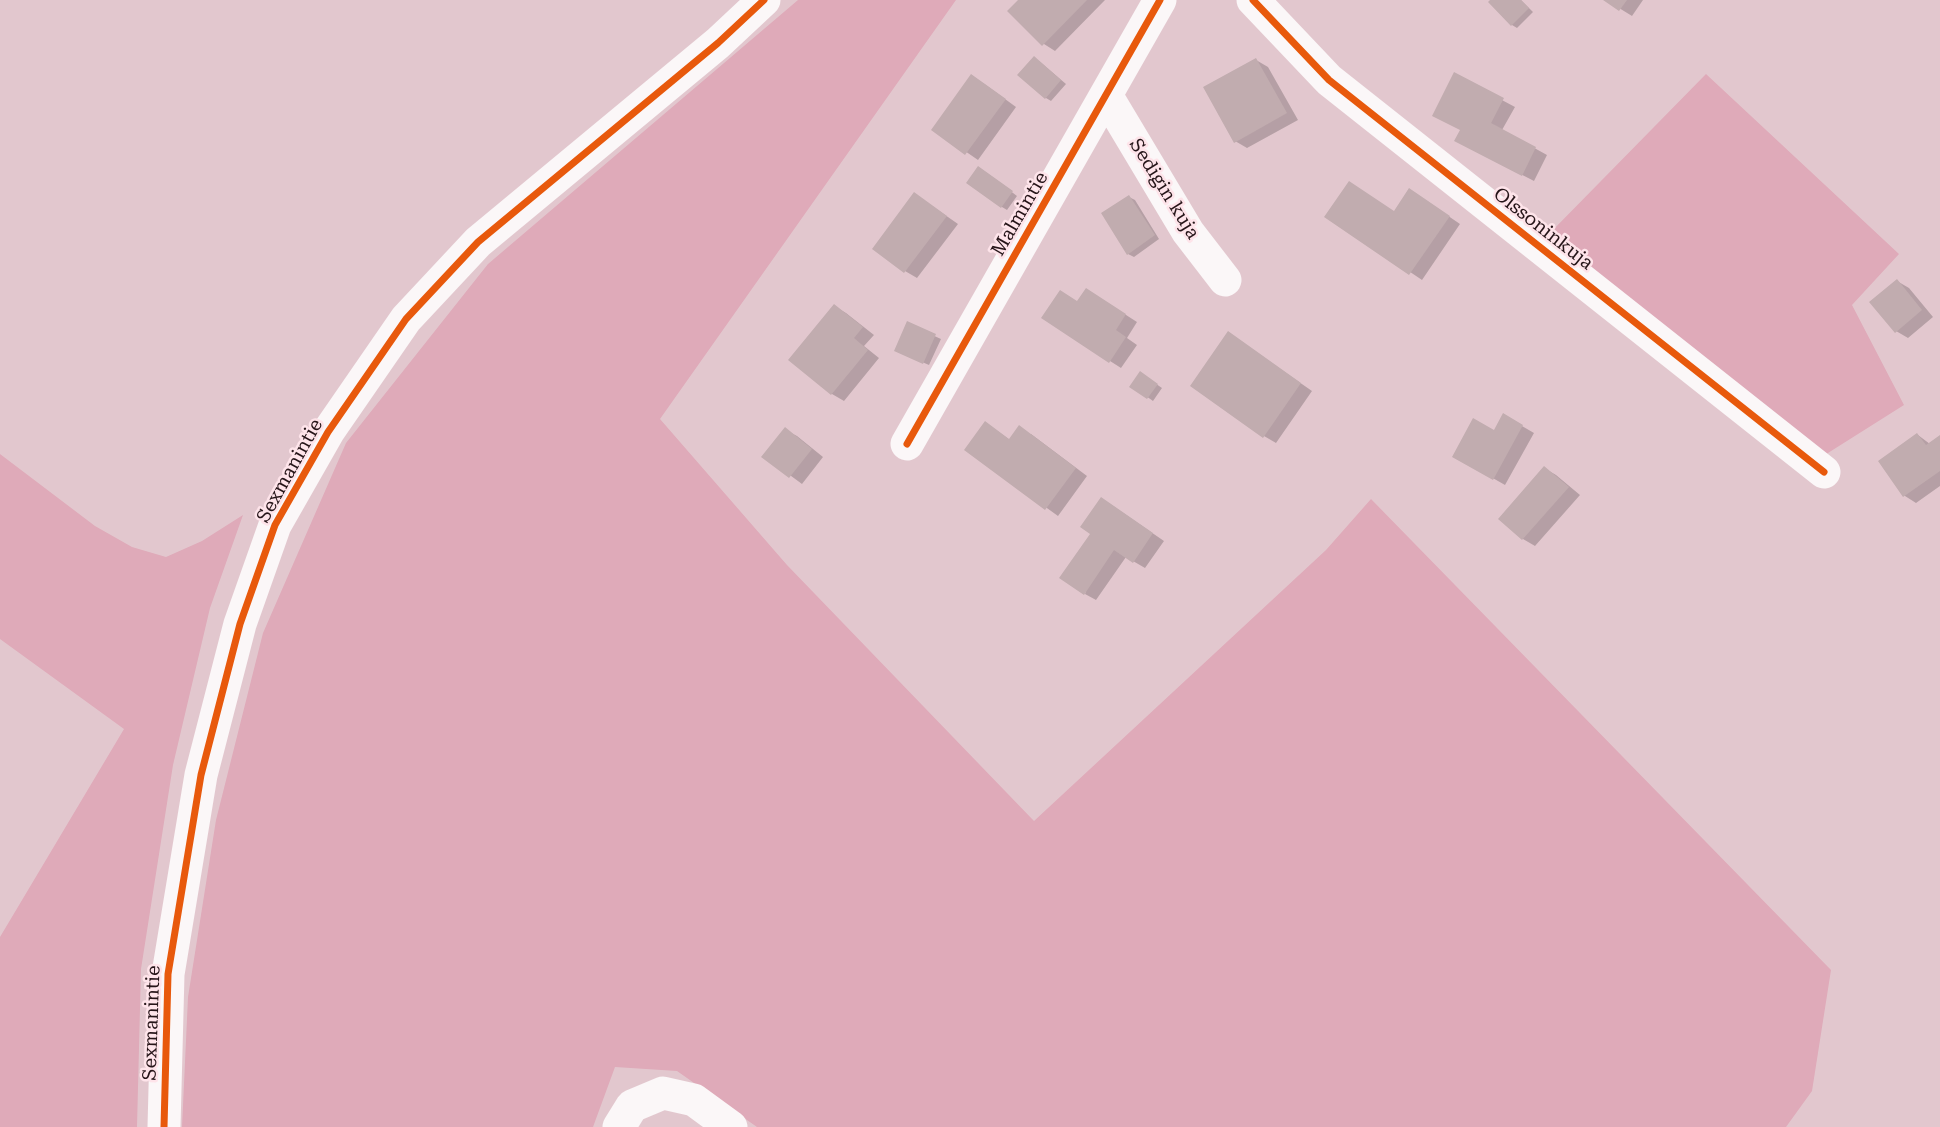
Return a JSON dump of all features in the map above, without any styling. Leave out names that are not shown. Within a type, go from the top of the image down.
[{"type":"street","name":"Sexmanintie","points":[[164,1127],[168,974],[201,775],[240,624],[275,525],[328,432],[406,319],[433,290],[478,242],[718,43],[764,0]]},
{"type":"street","name":"Malmintie","points":[[907,444],[1160,0]]},
{"type":"street","name":"Olssoninkuja","points":[[1252,0],[1329,80],[1824,472]]},
{"type":"street","name":"Sedigin kuja","points":[[1106,95],[1188,232],[1225,281]]},
{"type":"street","points":[[619,1127],[632,1106],[663,1093],[694,1100],[731,1127]]},
{"type":"shaded area","points":[[798,0],[956,0],[660,419],[787,565],[1034,821],[1326,550],[1371,499],[1831,970],[1812,1091],[1786,1127],[757,1127],[677,1071],[615,1067],[593,1127],[182,1127],[188,997],[216,820],[263,633],[346,443],[488,264]]},
{"type":"shaded area","points":[[1706,74],[1899,254],[1852,305],[1904,405],[1820,458],[1547,236]]},
{"type":"shaded area","points":[[0,454],[95,526],[132,547],[166,557],[202,541],[243,515],[210,608],[173,765],[141,969],[137,1127],[0,1127],[0,937],[124,729],[0,639]]},
{"type":"building","points":[[1018,0],[1087,0],[1042,46],[1007,11]]},
{"type":"building","points":[[1521,0],[1529,8],[1511,26],[1488,2]]},
{"type":"building","points":[[1603,0],[1627,0],[1619,11]]},
{"type":"building","points":[[1034,56],[1061,80],[1045,99],[1017,75]]},
{"type":"building","points":[[1256,58],[1287,113],[1234,143],[1203,87]]},
{"type":"building","points":[[1454,72],[1504,98],[1491,123],[1536,147],[1522,176],[1454,141],[1460,130],[1432,116]]},
{"type":"building","points":[[971,74],[1006,99],[965,155],[931,130]]},
{"type":"building","points":[[978,166],[1013,191],[1001,208],[966,183]]},
{"type":"building","points":[[1349,181],[1394,211],[1409,188],[1450,216],[1409,275],[1324,217]]},
{"type":"building","points":[[914,192],[947,216],[904,273],[872,249]]},
{"type":"building","points":[[1129,195],[1155,235],[1127,255],[1101,213]]},
{"type":"building","points":[[1897,279],[1922,310],[1895,333],[1869,302]]},
{"type":"building","points":[[1086,288],[1126,314],[1116,330],[1126,337],[1109,363],[1041,318],[1060,290],[1077,301]]},
{"type":"building","points":[[834,304],[863,327],[854,338],[868,350],[831,395],[788,360]]},
{"type":"building","points":[[907,321],[936,334],[923,364],[894,351]]},
{"type":"building","points":[[1228,331],[1301,383],[1263,438],[1190,386]]},
{"type":"building","points":[[1140,371],[1158,384],[1147,399],[1129,387]]},
{"type":"building","points":[[1503,413],[1523,425],[1493,480],[1452,457],[1473,418],[1494,430]]},
{"type":"building","points":[[985,421],[1009,439],[1019,425],[1076,468],[1045,510],[964,450]]},
{"type":"building","points":[[785,427],[812,449],[789,478],[761,457]]},
{"type":"building","points":[[1917,433],[1926,445],[1940,435],[1940,471],[1903,497],[1878,461]]},
{"type":"building","points":[[1544,466],[1569,487],[1522,540],[1498,519]]},
{"type":"building","points":[[1101,497],[1153,533],[1133,563],[1114,550],[1084,595],[1059,578],[1090,534],[1080,527]]},
{"type":"cycle path","points":[[164,1127],[168,974],[201,775],[240,624],[275,525],[328,432],[406,319],[478,242],[718,43],[764,0]]},
{"type":"cycle path","points":[[907,444],[1160,0]]},
{"type":"cycle path","points":[[1253,0],[1329,80],[1824,472]]}]
